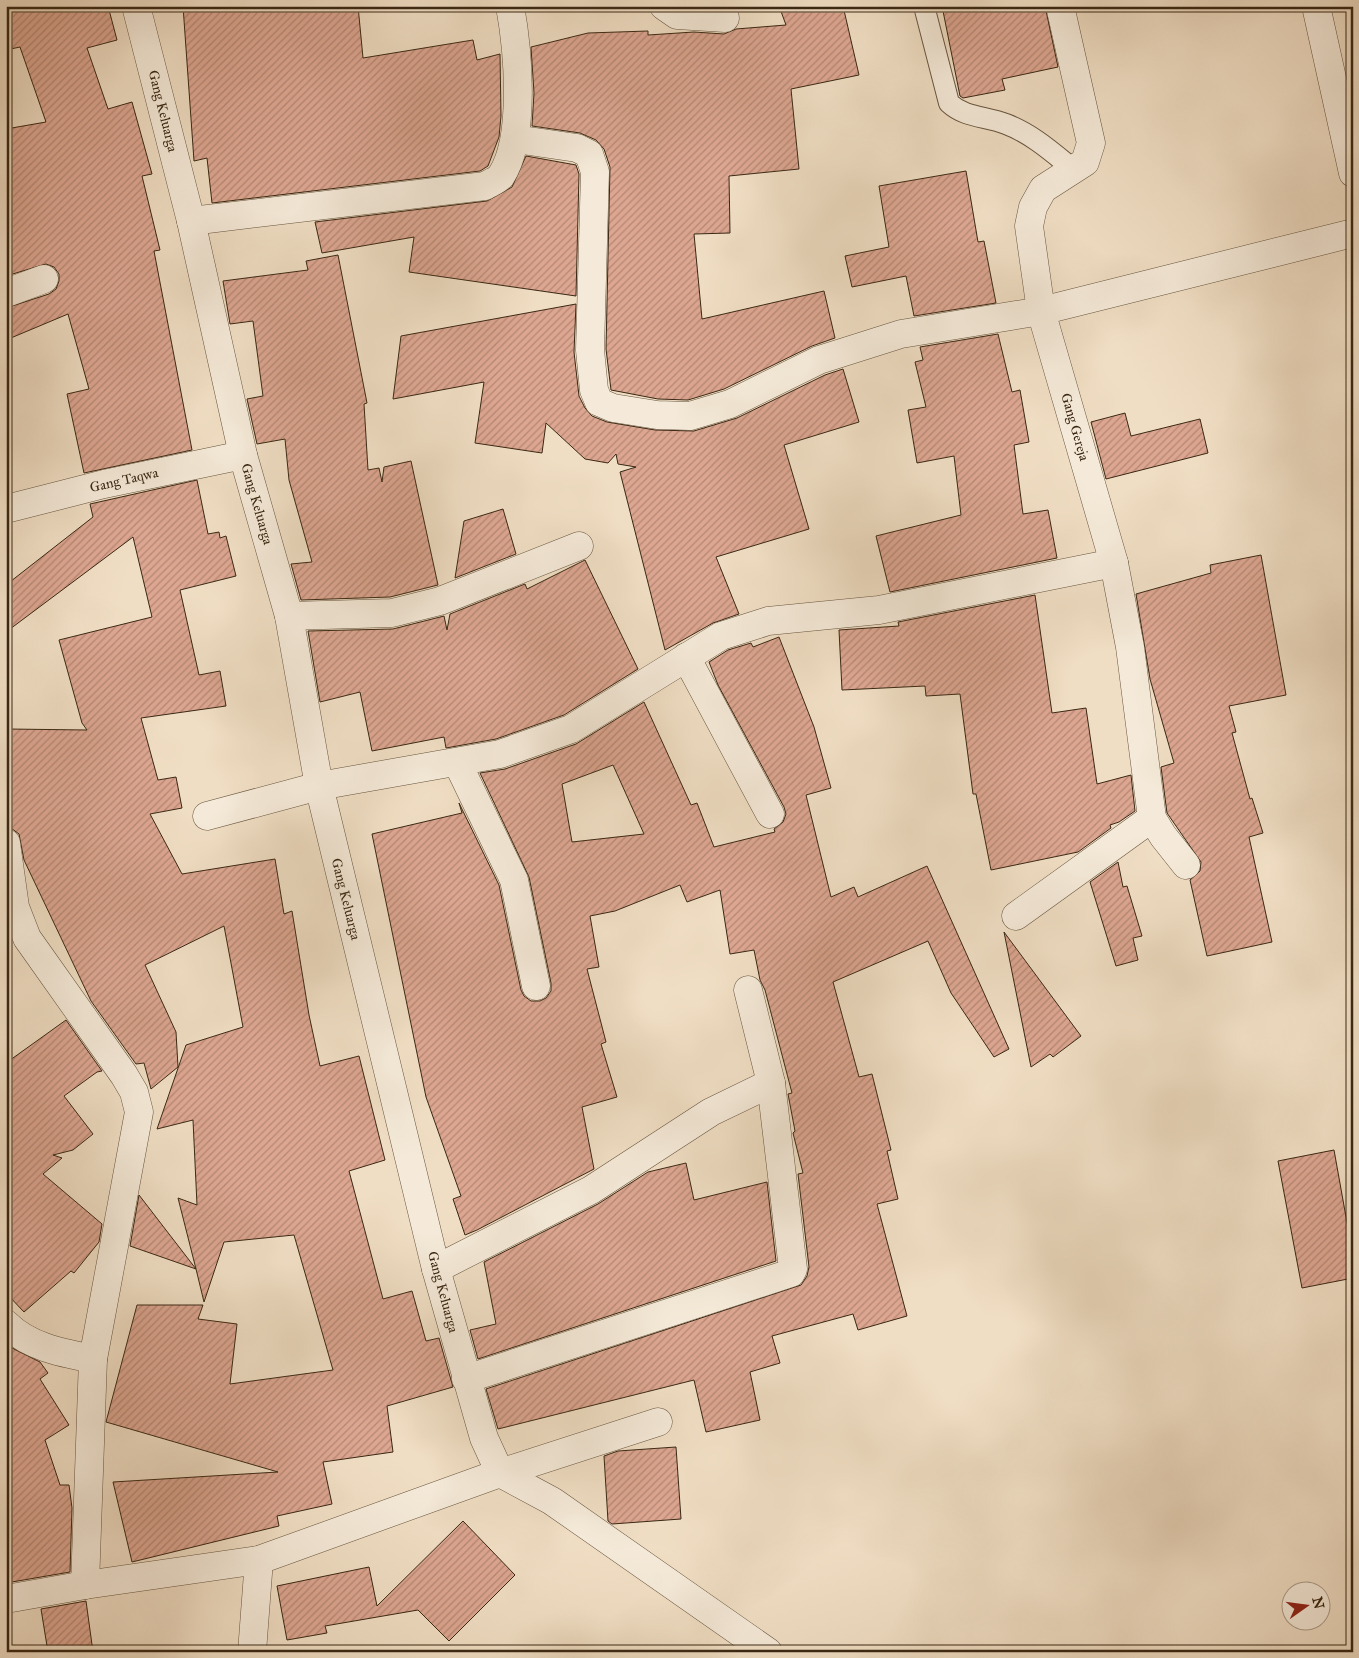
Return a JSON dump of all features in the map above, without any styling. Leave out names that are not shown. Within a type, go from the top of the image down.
[{"type":"street","name":"Gang Keluarga","points":[[136,6],[191,221],[243,454],[289,616],[319,786],[436,1269],[484,1438],[500,1473]]},
{"type":"street","points":[[191,221],[485,186],[500,177],[515,138],[517,48],[510,6]]},
{"type":"street","points":[[664,6],[677,15],[725,18]]},
{"type":"street","name":"Gang Gereja","points":[[1060,6],[1091,143],[1084,162],[1043,189],[1033,208],[1029,226],[1041,311],[1114,563],[1130,646],[1152,818],[1186,865]]},
{"type":"street","points":[[1316,6],[1353,173]]},
{"type":"street","points":[[515,138],[577,148],[589,154],[594,172],[590,350],[594,390],[599,402],[613,408],[657,415],[690,416],[730,404],[819,360],[901,334],[1041,311],[1353,233]]},
{"type":"street","points":[[6,293],[44,279]]},
{"type":"street","name":"Gang Taqwa","points":[[6,509],[104,484],[243,454]]},
{"type":"street","points":[[289,616],[392,613],[440,602],[579,546]]},
{"type":"street","points":[[207,816],[319,786],[500,754],[570,729],[721,636],[768,621],[879,610],[1114,563]]},
{"type":"street","points":[[686,657],[770,814]]},
{"type":"street","points":[[457,762],[514,880],[536,986]]},
{"type":"street","points":[[1016,916],[1152,818]]},
{"type":"street","points":[[6,843],[15,907],[27,938],[124,1075],[134,1092],[139,1112],[92,1359],[85,1585]]},
{"type":"street","points":[[466,1379],[791,1273],[793,1269],[771,1083],[748,990]]},
{"type":"street","points":[[436,1269],[591,1190],[711,1112],[771,1083]]},
{"type":"street","points":[[6,1324],[11,1329],[47,1350],[92,1359]]},
{"type":"street","points":[[6,1599],[85,1585],[259,1560],[500,1473],[658,1422]]},
{"type":"street","points":[[500,1473],[552,1501],[768,1652]]},
{"type":"street","points":[[252,1652],[259,1560]]},
{"type":"lane","points":[[924,6],[948,103],[956,111],[1004,123],[1028,134],[1074,169]]},
{"type":"building","points":[[6,6],[108,6],[117,40],[87,48],[108,109],[132,102],[152,174],[142,176],[160,250],[154,251],[192,450],[84,473],[67,394],[89,389],[68,314],[6,340],[6,308],[49,294],[56,289],[59,274],[54,267],[46,264],[6,276],[6,129],[46,122],[20,47],[6,50]]},
{"type":"building","points":[[183,6],[358,6],[363,58],[473,40],[477,60],[500,54],[501,116],[499,137],[488,166],[480,171],[212,203],[207,158],[194,161]]},
{"type":"building","points":[[779,6],[843,6],[859,75],[791,89],[799,169],[729,176],[730,233],[694,234],[702,319],[824,291],[835,338],[812,346],[724,389],[688,400],[658,399],[611,390],[606,349],[610,167],[604,149],[596,140],[580,133],[532,126],[534,93],[531,47],[588,33],[648,31],[648,35],[694,32],[724,34],[736,29],[786,25]]},
{"type":"building","points":[[942,6],[1045,6],[1058,67],[1002,79],[1005,90],[963,98],[960,96]]},
{"type":"building","points":[[526,156],[576,165],[579,174],[576,296],[409,272],[414,237],[322,253],[315,222],[487,201],[512,187]]},
{"type":"building","points":[[966,171],[978,242],[984,241],[996,303],[914,316],[906,276],[852,287],[845,256],[889,247],[879,186]]},
{"type":"building","points":[[338,255],[367,403],[364,404],[368,470],[379,468],[382,482],[384,467],[411,461],[438,585],[390,597],[301,600],[291,564],[312,562],[289,480],[285,439],[257,444],[247,399],[263,396],[253,321],[230,324],[223,281],[308,270],[306,261]]},
{"type":"building","points":[[576,304],[574,352],[579,396],[585,408],[592,416],[607,422],[655,430],[694,431],[737,418],[825,375],[843,369],[859,422],[784,445],[809,529],[716,557],[739,614],[713,623],[665,650],[620,472],[636,467],[618,464],[616,454],[608,463],[585,459],[546,423],[542,453],[475,443],[484,382],[393,399],[401,336]]},
{"type":"building","points":[[998,334],[1012,392],[1020,390],[1029,442],[1014,445],[1023,514],[1048,510],[1057,558],[890,592],[876,536],[961,515],[954,456],[917,463],[908,410],[926,407],[915,362],[923,360],[920,347]]},
{"type":"building","points":[[1125,413],[1131,436],[1200,419],[1208,453],[1106,479],[1091,422]]},
{"type":"building","points":[[197,480],[208,534],[219,532],[220,538],[226,536],[236,576],[180,590],[199,675],[220,671],[226,706],[141,718],[158,780],[176,777],[182,808],[150,814],[182,874],[275,859],[284,914],[292,911],[309,1015],[320,1066],[359,1056],[385,1160],[349,1171],[383,1299],[412,1291],[426,1341],[439,1338],[453,1387],[387,1406],[393,1452],[323,1462],[332,1504],[277,1516],[279,1526],[132,1562],[113,1482],[278,1472],[106,1422],[137,1305],[203,1305],[198,1319],[237,1324],[230,1384],[333,1370],[294,1235],[224,1242],[204,1302],[178,1198],[197,1205],[193,1120],[157,1129],[186,1045],[243,1027],[224,926],[145,965],[176,1032],[178,1067],[151,1089],[144,1063],[136,1064],[91,1001],[24,860],[19,834],[7,825],[8,729],[87,730],[82,723],[59,640],[152,617],[133,537],[6,632],[6,585],[93,517],[90,504]]},
{"type":"building","points":[[503,509],[516,554],[455,578],[464,521]]},
{"type":"building","points":[[1261,555],[1286,695],[1229,706],[1236,732],[1232,733],[1250,799],[1252,798],[1263,833],[1249,837],[1272,942],[1207,956],[1190,880],[1200,871],[1201,862],[1167,813],[1161,767],[1174,763],[1150,679],[1136,594],[1211,573],[1210,565]]},
{"type":"building","points":[[585,560],[638,669],[564,715],[496,739],[446,748],[444,737],[372,751],[360,692],[320,702],[308,631],[393,629],[444,616],[447,630],[450,614],[525,584],[527,589]]},
{"type":"building","points":[[1035,595],[1052,713],[1086,708],[1097,784],[1131,775],[1135,811],[1119,822],[1110,825],[1111,828],[1078,852],[991,870],[976,794],[973,794],[960,694],[926,696],[925,686],[842,690],[839,630],[899,626],[898,622]]},
{"type":"building","points":[[779,637],[814,727],[831,788],[806,795],[831,897],[854,887],[858,897],[927,866],[1009,1049],[994,1057],[951,993],[928,941],[833,982],[859,1077],[872,1074],[891,1150],[887,1151],[898,1199],[877,1204],[907,1316],[858,1330],[853,1314],[772,1336],[780,1363],[750,1372],[760,1420],[706,1432],[694,1380],[498,1429],[486,1389],[801,1285],[807,1276],[809,1267],[798,1174],[803,1173],[793,1133],[795,1131],[788,1094],[792,1093],[765,990],[760,980],[754,950],[730,954],[720,890],[687,902],[680,885],[615,911],[590,916],[599,967],[587,969],[606,1042],[601,1044],[617,1097],[582,1107],[594,1169],[465,1235],[453,1199],[461,1196],[426,1097],[372,834],[462,813],[459,803],[499,885],[521,990],[524,996],[531,1001],[540,1001],[546,998],[551,991],[551,983],[529,877],[480,773],[505,769],[576,744],[644,702],[691,805],[697,803],[714,847],[775,832],[774,829],[783,822],[786,814],[784,807],[718,685],[709,662],[728,650],[751,643],[753,647]],"holes":[[[613,765],[644,834],[572,842],[562,784]]]},
{"type":"building","points":[[1118,862],[1123,887],[1127,886],[1142,936],[1133,938],[1138,960],[1116,966],[1090,882]]},
{"type":"building","points":[[1004,932],[1081,1036],[1053,1057],[1050,1054],[1031,1067]]},
{"type":"building","points":[[66,1020],[102,1071],[97,1072],[64,1096],[93,1134],[73,1150],[53,1155],[62,1158],[43,1174],[102,1224],[99,1242],[74,1273],[71,1271],[24,1312],[6,1293],[6,1063]]},
{"type":"building","points":[[1334,1150],[1353,1256],[1353,1278],[1302,1288],[1278,1161]]},
{"type":"building","points":[[686,1163],[694,1200],[767,1182],[776,1261],[478,1359],[470,1330],[496,1324],[484,1262],[598,1204],[648,1172]]},
{"type":"building","points":[[139,1195],[196,1269],[130,1246]]},
{"type":"building","points":[[6,1345],[40,1362],[48,1373],[40,1379],[69,1425],[45,1440],[60,1485],[69,1485],[72,1508],[70,1572],[6,1583]]},
{"type":"building","points":[[676,1447],[681,1519],[612,1524],[608,1521],[604,1456],[618,1451]]},
{"type":"building","points":[[463,1521],[515,1575],[449,1641],[418,1610],[325,1626],[327,1633],[287,1640],[277,1586],[369,1567],[377,1606]]},
{"type":"building","points":[[86,1601],[93,1652],[48,1652],[41,1609]]}]
